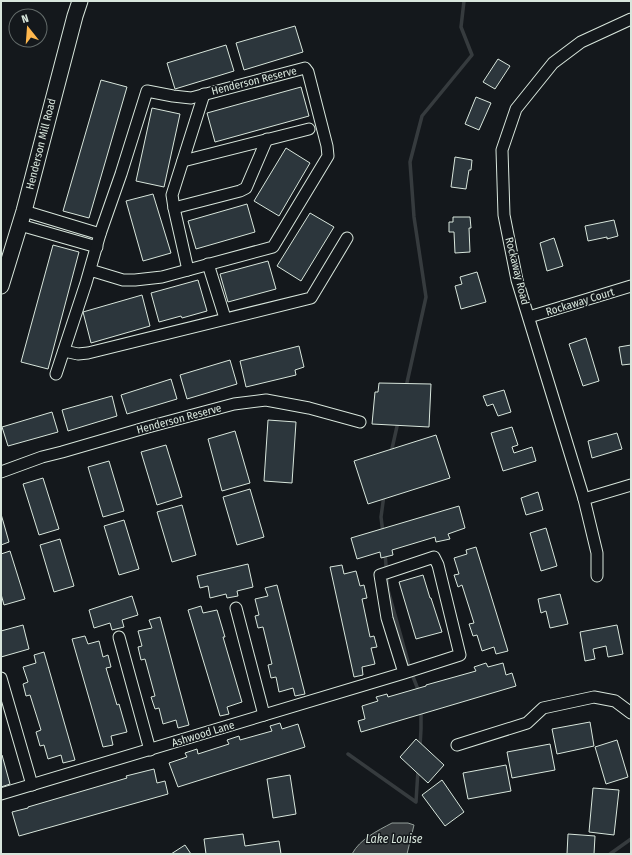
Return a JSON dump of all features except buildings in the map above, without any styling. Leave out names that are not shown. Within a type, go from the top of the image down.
[{"type":"street","name":"Henderson Mill Road","points":[[1,286],[22,218],[80,1]]},
{"type":"street","name":"Rockaway Road","points":[[598,576],[597,553],[584,499],[517,280],[504,215],[502,150],[516,109],[553,63],[581,42],[631,19]]},
{"type":"street","name":"Henderson Reserve","points":[[56,374],[147,91],[190,98],[305,68],[308,72],[327,146],[328,156],[273,247],[162,277],[123,280],[90,270]]},
{"type":"street","name":"Henderson Reserve","points":[[188,270],[172,195],[204,94]]},
{"type":"street","points":[[183,161],[309,129]]},
{"type":"street","points":[[174,208],[240,191],[246,188],[268,139]]},
{"type":"street","points":[[22,218],[55,221],[100,234]]},
{"type":"street","points":[[22,218],[51,234],[97,247]]},
{"type":"street","points":[[51,234],[55,221]]},
{"type":"street","points":[[64,351],[78,354],[88,352],[311,298],[347,238]]},
{"type":"street","points":[[208,264],[225,318]]},
{"type":"street","name":"Rockaway Court","points":[[529,317],[631,286]]},
{"type":"street","name":"Henderson Reserve","points":[[1,472],[83,445],[148,426],[234,404],[266,400],[309,408],[360,422]]},
{"type":"street","points":[[584,499],[631,485]]},
{"type":"street","name":"Ashwood Lane","points":[[1,794],[150,750],[404,673],[460,655],[438,565],[434,556],[380,575],[387,618],[404,673]]},
{"type":"street","points":[[236,608],[264,715]]},
{"type":"street","points":[[119,637],[150,750]]},
{"type":"street","points":[[1,678],[32,785]]},
{"type":"street","points":[[457,745],[527,723],[543,708],[594,697],[615,701],[631,713]]},
{"type":"water","name":"Lake Louise","points":[[392,823],[408,823],[414,825],[407,854],[352,854],[364,840]]},
{"type":"waterway","points":[[406,387],[426,297],[414,217],[410,162],[422,116],[472,55],[461,27],[464,1]]},
{"type":"waterway","points":[[391,453],[398,422]]},
{"type":"waterway","points":[[383,533],[381,517],[384,495]]},
{"type":"waterway","points":[[385,553],[388,590],[410,669],[419,692]]},
{"type":"waterway","points":[[420,747],[421,710]]},
{"type":"waterway","points":[[348,754],[416,802],[418,770]]},
{"type":"waterway","points":[[610,854],[631,839]]}]
